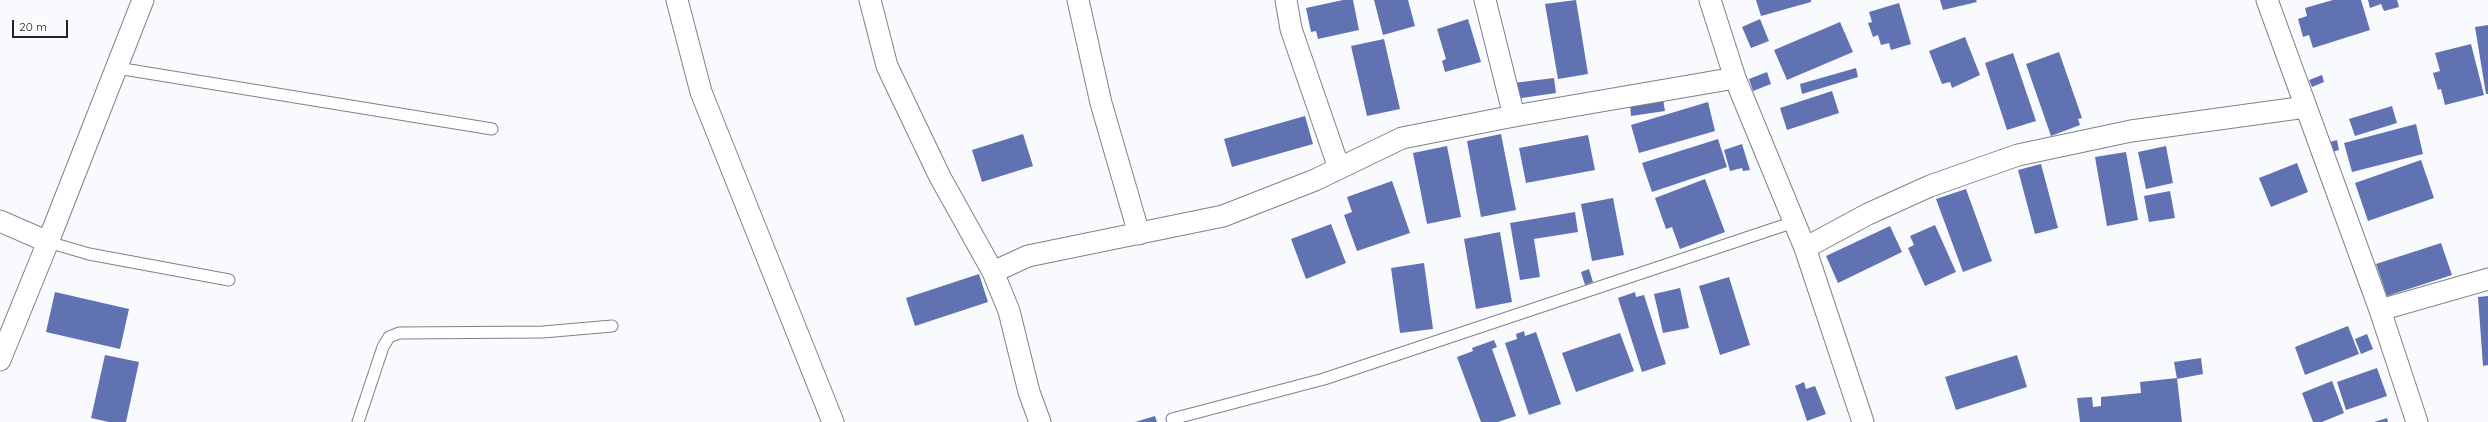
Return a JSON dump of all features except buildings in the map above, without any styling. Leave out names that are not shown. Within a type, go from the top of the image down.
[{"type":"street","points":[[0,360],[143,0]]},
{"type":"street","points":[[677,0],[701,92],[833,422]]},
{"type":"street","points":[[870,0],[887,66],[940,178],[993,272],[1009,311],[1029,392],[1040,422]]},
{"type":"street","points":[[1078,0],[1101,103],[1139,234]]},
{"type":"street","points":[[1286,0],[1291,29],[1339,168]]},
{"type":"street","points":[[1485,0],[1514,116]]},
{"type":"street","points":[[1710,0],[1735,78],[1805,248],[1863,422]]},
{"type":"street","points":[[2267,0],[2380,310],[2417,422]]},
{"type":"street","points":[[993,272],[1028,256],[1223,216],[1339,168],[1402,138],[1514,116],[1735,78]]},
{"type":"street","points":[[1805,248],[1868,214],[1930,186],[2018,155],[2132,132],[2306,108]]},
{"type":"street","points":[[0,221],[48,242]]},
{"type":"street","points":[[2380,310],[2488,279]]},
{"type":"lane","points":[[117,68],[492,129]]},
{"type":"lane","points":[[1172,419],[1324,379],[1794,222]]},
{"type":"lane","points":[[48,242],[89,254],[229,280]]},
{"type":"lane","points":[[358,422],[383,347],[392,336],[399,333],[543,332],[612,326]]}]
